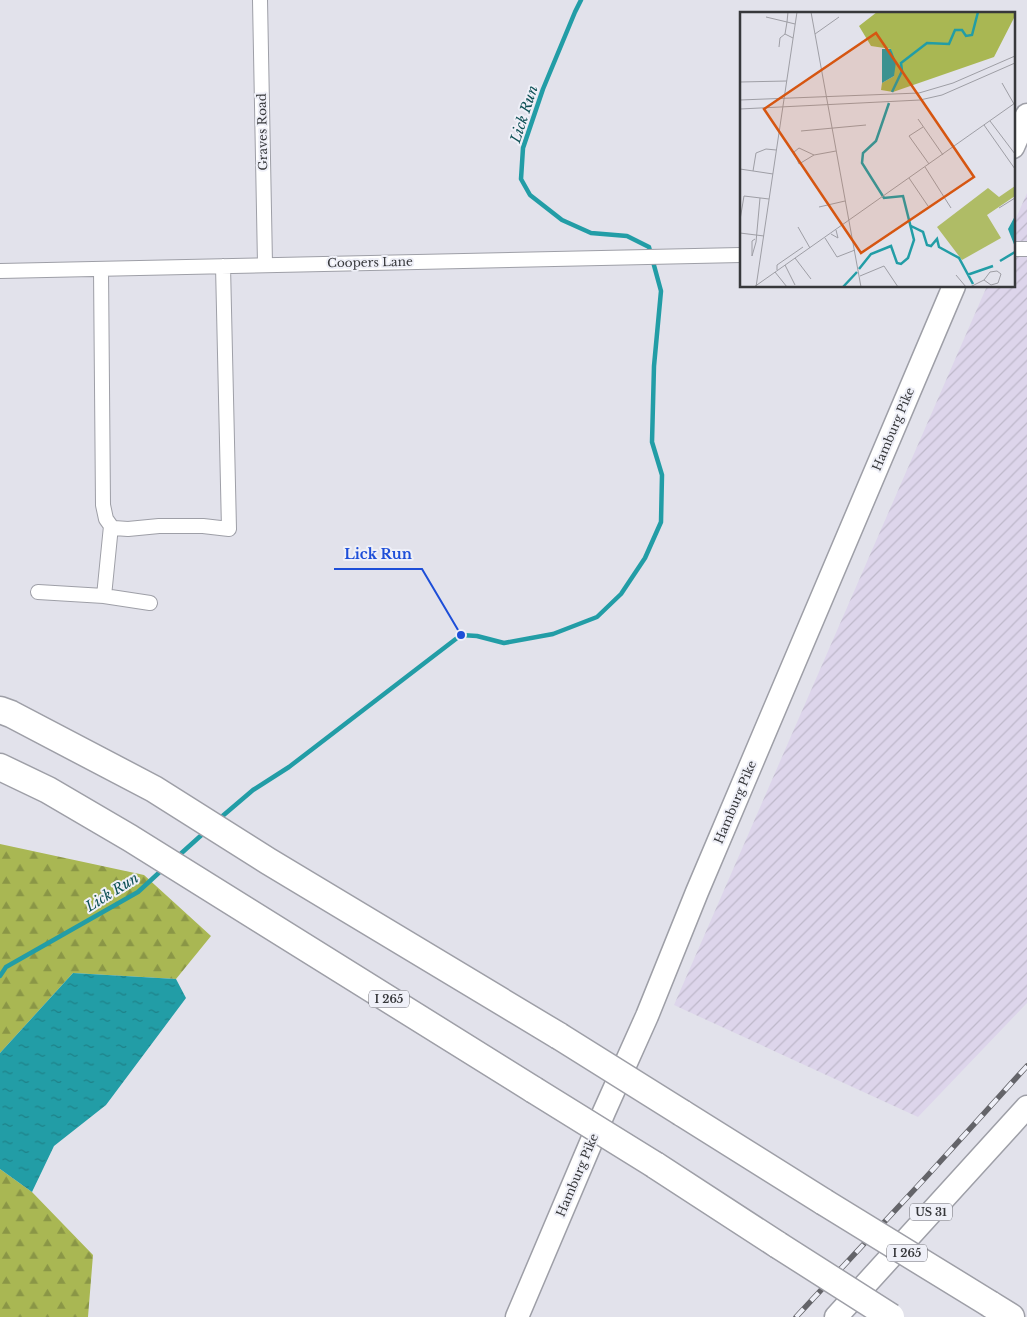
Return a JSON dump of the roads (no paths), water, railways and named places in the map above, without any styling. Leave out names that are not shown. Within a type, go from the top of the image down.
[{"type":"highway","name":"I 265","points":[[0,710],[154,790],[268,861],[559,1036],[1004,1313]]},
{"type":"highway","name":"I 265","points":[[0,767],[48,790],[130,838],[655,1165],[890,1317]]},
{"type":"main road","points":[[1014,145],[1027,115]]},
{"type":"main road","name":"Hamburg Pike","points":[[517,1317],[647,1016],[697,892],[953,288]]},
{"type":"main road","name":"US 31","points":[[836,1317],[1027,1107]]},
{"type":"street","name":"Graves Road","points":[[260,0],[265,264]]},
{"type":"street","points":[[1014,249],[1027,248]]},
{"type":"street","name":"Coopers Lane","points":[[0,271],[740,255]]},
{"type":"street","points":[[101,269],[103,505],[106,520],[114,528],[194,526],[229,529],[223,266]]},
{"type":"street","points":[[104,596],[110,526]]},
{"type":"street","points":[[38,592],[104,596],[150,603]]},
{"type":"water","points":[[73,973],[176,979],[186,998],[106,1105],[54,1146],[32,1192],[0,1169],[0,1053]]},
{"type":"waterway","name":"Lick Run","points":[[219,819],[253,790],[289,767],[461,635],[477,636],[504,643],[553,634],[597,617],[621,594],[645,558],[661,522],[662,475],[652,442],[654,366],[661,291],[649,247],[627,236],[591,233],[562,220],[530,195],[521,179],[523,148],[543,89],[581,0]]},
{"type":"waterway","name":"Lick Run","points":[[176,858],[206,831]]},
{"type":"waterway","name":"Lick Run","points":[[0,976],[6,967],[138,892],[163,869]]},
{"type":"railway","points":[[796,1317],[1027,1066]]},
{"type":"place","name":"Lick Run","points":[[461,635]]}]
